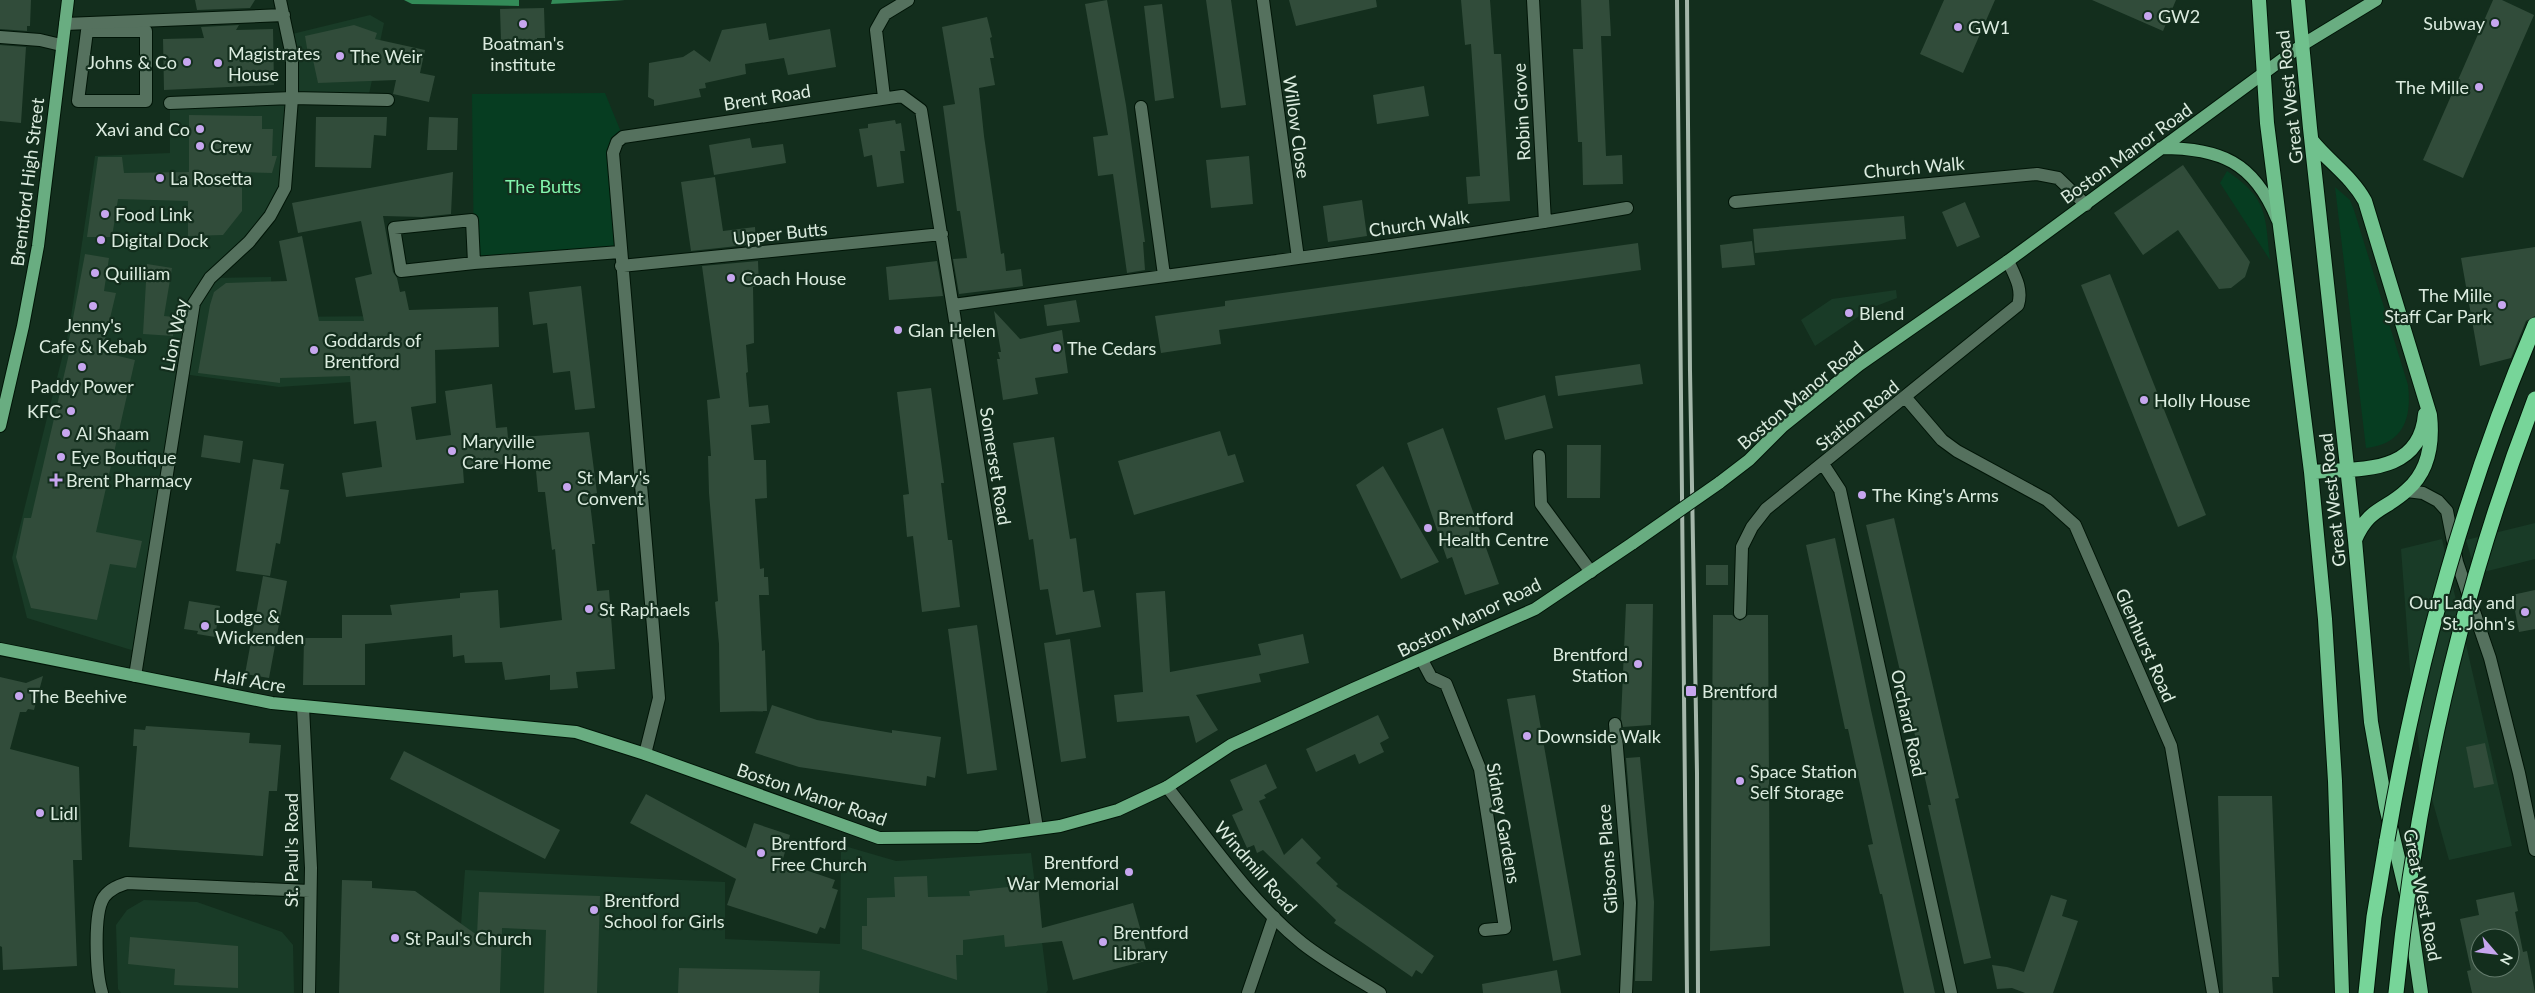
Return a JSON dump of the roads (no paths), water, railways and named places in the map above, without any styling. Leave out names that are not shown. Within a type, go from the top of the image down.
[{"type":"highway","name":"Great West Road","points":[[2259,0],[2267,123],[2311,472],[2324,619],[2334,772],[2342,993]]},
{"type":"highway","name":"Great West Road","points":[[2298,0],[2311,141],[2348,469],[2371,722],[2386,807],[2406,896],[2421,993]]},
{"type":"highway","points":[[2311,141],[2322,154],[2351,180],[2365,201],[2430,415],[2430,446],[2427,462],[2407,490],[2369,516],[2355,540]]},
{"type":"highway","points":[[2366,993],[2374,917],[2387,840],[2397,783],[2420,678],[2459,536],[2487,449],[2535,325]]},
{"type":"highway","points":[[2311,472],[2382,466],[2406,455],[2417,443],[2424,428],[2425,394]]},
{"type":"highway","points":[[2396,993],[2403,924],[2415,844],[2438,722],[2482,558],[2513,456],[2535,398]]},
{"type":"main road","name":"Brentford High Street","points":[[0,426],[23,326],[38,246],[61,45],[68,0]]},
{"type":"main road","name":"Boston Manor Road","points":[[497,724],[576,732],[644,754],[879,838],[979,837],[1060,826],[1118,810],[1166,787],[1231,746],[1353,689],[1535,610],[1750,460],[1783,426],[1859,365],[2086,205],[2302,45],[2376,0]]},
{"type":"main road","points":[[2161,148],[2192,148],[2221,156],[2233,163],[2260,186],[2271,204],[2281,229]]},
{"type":"main road","name":"Half Acre","points":[[0,649],[231,696],[303,707],[497,724]]},
{"type":"street","name":"Lion Way","points":[[135,676],[194,303],[210,278],[249,242],[270,216],[285,188],[292,98],[292,56],[280,0]]},
{"type":"street","points":[[884,97],[876,30],[885,14],[908,0]]},
{"type":"street","name":"Willow Close","points":[[1263,0],[1298,258]]},
{"type":"street","name":"Robin Grove","points":[[1533,0],[1544,222]]},
{"type":"street","points":[[65,24],[284,15]]},
{"type":"street","points":[[87,31],[146,32],[146,101],[78,101],[87,31]]},
{"type":"street","points":[[0,38],[40,40],[61,45]]},
{"type":"street","name":"Brent Road","points":[[620,252],[613,153],[617,142],[623,137],[884,97],[902,96],[921,110]]},
{"type":"street","points":[[170,103],[292,98],[388,100]]},
{"type":"street","points":[[953,304],[1164,275],[1141,107]]},
{"type":"street","name":"Somerset Road","points":[[921,110],[1037,828]]},
{"type":"street","name":"Church Walk","points":[[1735,202],[2037,174],[2058,178],[2086,205]]},
{"type":"street","name":"Church Walk","points":[[1164,275],[1298,258],[1627,208]]},
{"type":"street","points":[[474,263],[472,220],[394,228],[401,271],[474,263],[620,252],[658,698],[644,754]]},
{"type":"street","name":"Upper Butts","points":[[621,266],[942,234]]},
{"type":"street","name":"Station Road","points":[[1740,613],[1742,547],[1752,526],[1766,509],[1906,398],[2018,305],[2021,296],[2018,283],[2008,261]]},
{"type":"street","name":"Glenhurst Road","points":[[1906,398],[1942,440],[1957,451],[2047,500],[2075,524],[2171,746],[2213,993]]},
{"type":"street","points":[[1539,456],[1541,504],[1591,572]]},
{"type":"street","name":"Orchard Road","points":[[1823,464],[1840,490],[1951,993]]},
{"type":"street","points":[[2407,490],[2423,493],[2438,501],[2447,511],[2457,562],[2490,658],[2519,773],[2535,850]]},
{"type":"street","name":"Sidney Gardens","points":[[1422,660],[1431,677],[1446,684],[1480,769],[1504,928],[1485,930]]},
{"type":"street","name":"St. Paul's Road","points":[[303,707],[308,784],[309,993]]},
{"type":"street","name":"Gibsons Place","points":[[1615,724],[1630,902],[1626,993]]},
{"type":"street","name":"Windmill Road","points":[[1166,787],[1225,862],[1274,917],[1303,944],[1380,993]]},
{"type":"street","points":[[102,993],[98,977],[99,910],[105,895],[116,886],[127,883],[310,891]]},
{"type":"street","points":[[1248,993],[1274,917]]},
{"type":"railway","points":[[1677,0],[1687,993]]},
{"type":"railway","points":[[1687,0],[1698,993]]},
{"type":"place","name":"GW2","points":[[2148,16]]},
{"type":"place","name":"Subway","points":[[2495,23]]},
{"type":"place","name":"Boatman's institute","points":[[523,24]]},
{"type":"place","name":"GW1","points":[[1958,27]]},
{"type":"place","name":"The Weir","points":[[340,56]]},
{"type":"place","name":"Johns & Co","points":[[187,62]]},
{"type":"place","name":"Magistrates House","points":[[218,63]]},
{"type":"place","name":"The Mille","points":[[2479,87]]},
{"type":"place","name":"Xavi and Co","points":[[200,129]]},
{"type":"place","name":"Crew","points":[[200,146]]},
{"type":"place","name":"La Rosetta","points":[[160,178]]},
{"type":"place","name":"Food Link","points":[[105,214]]},
{"type":"place","name":"Digital Dock","points":[[101,240]]},
{"type":"place","name":"Quilliam","points":[[95,273]]},
{"type":"place","name":"Coach House","points":[[731,278]]},
{"type":"place","name":"The Mille Staff Car Park","points":[[2502,305]]},
{"type":"place","name":"Jenny's Cafe & Kebab","points":[[93,306]]},
{"type":"place","name":"Blend","points":[[1849,313]]},
{"type":"place","name":"Glan Helen","points":[[898,330]]},
{"type":"place","name":"The Cedars","points":[[1057,348]]},
{"type":"place","name":"Goddards of Brentford","points":[[314,350]]},
{"type":"place","name":"Paddy Power","points":[[82,367]]},
{"type":"place","name":"Holly House","points":[[2144,400]]},
{"type":"place","name":"KFC","points":[[71,411]]},
{"type":"place","name":"Al Shaam","points":[[66,433]]},
{"type":"place","name":"Maryville Care Home","points":[[452,451]]},
{"type":"place","name":"Eye Boutique","points":[[61,457]]},
{"type":"place","name":"Brent Pharmacy","points":[[56,480]]},
{"type":"place","name":"St Mary's Convent","points":[[567,487]]},
{"type":"place","name":"The King's Arms","points":[[1862,495]]},
{"type":"place","name":"Brentford Health Centre","points":[[1428,528]]},
{"type":"place","name":"St Raphaels","points":[[589,609]]},
{"type":"place","name":"Our Lady and St. John's","points":[[2525,612]]},
{"type":"place","name":"Lodge & Wickenden","points":[[205,626]]},
{"type":"place","name":"Brentford Station","points":[[1638,664]]},
{"type":"place","name":"Brentford","points":[[1691,691]]},
{"type":"place","name":"The Beehive","points":[[19,696]]},
{"type":"place","name":"Downside Walk","points":[[1527,736]]},
{"type":"place","name":"Space Station Self Storage","points":[[1740,781]]},
{"type":"place","name":"Lidl","points":[[40,813]]},
{"type":"place","name":"Brentford Free Church","points":[[761,853]]},
{"type":"place","name":"Brentford War Memorial","points":[[1129,872]]},
{"type":"place","name":"Brentford School for Girls","points":[[594,910]]},
{"type":"place","name":"St Paul's Church","points":[[395,938]]},
{"type":"place","name":"Brentford Library","points":[[1103,942]]},
{"type":"park label","name":"The Butts","points":[[543,186]]}]
